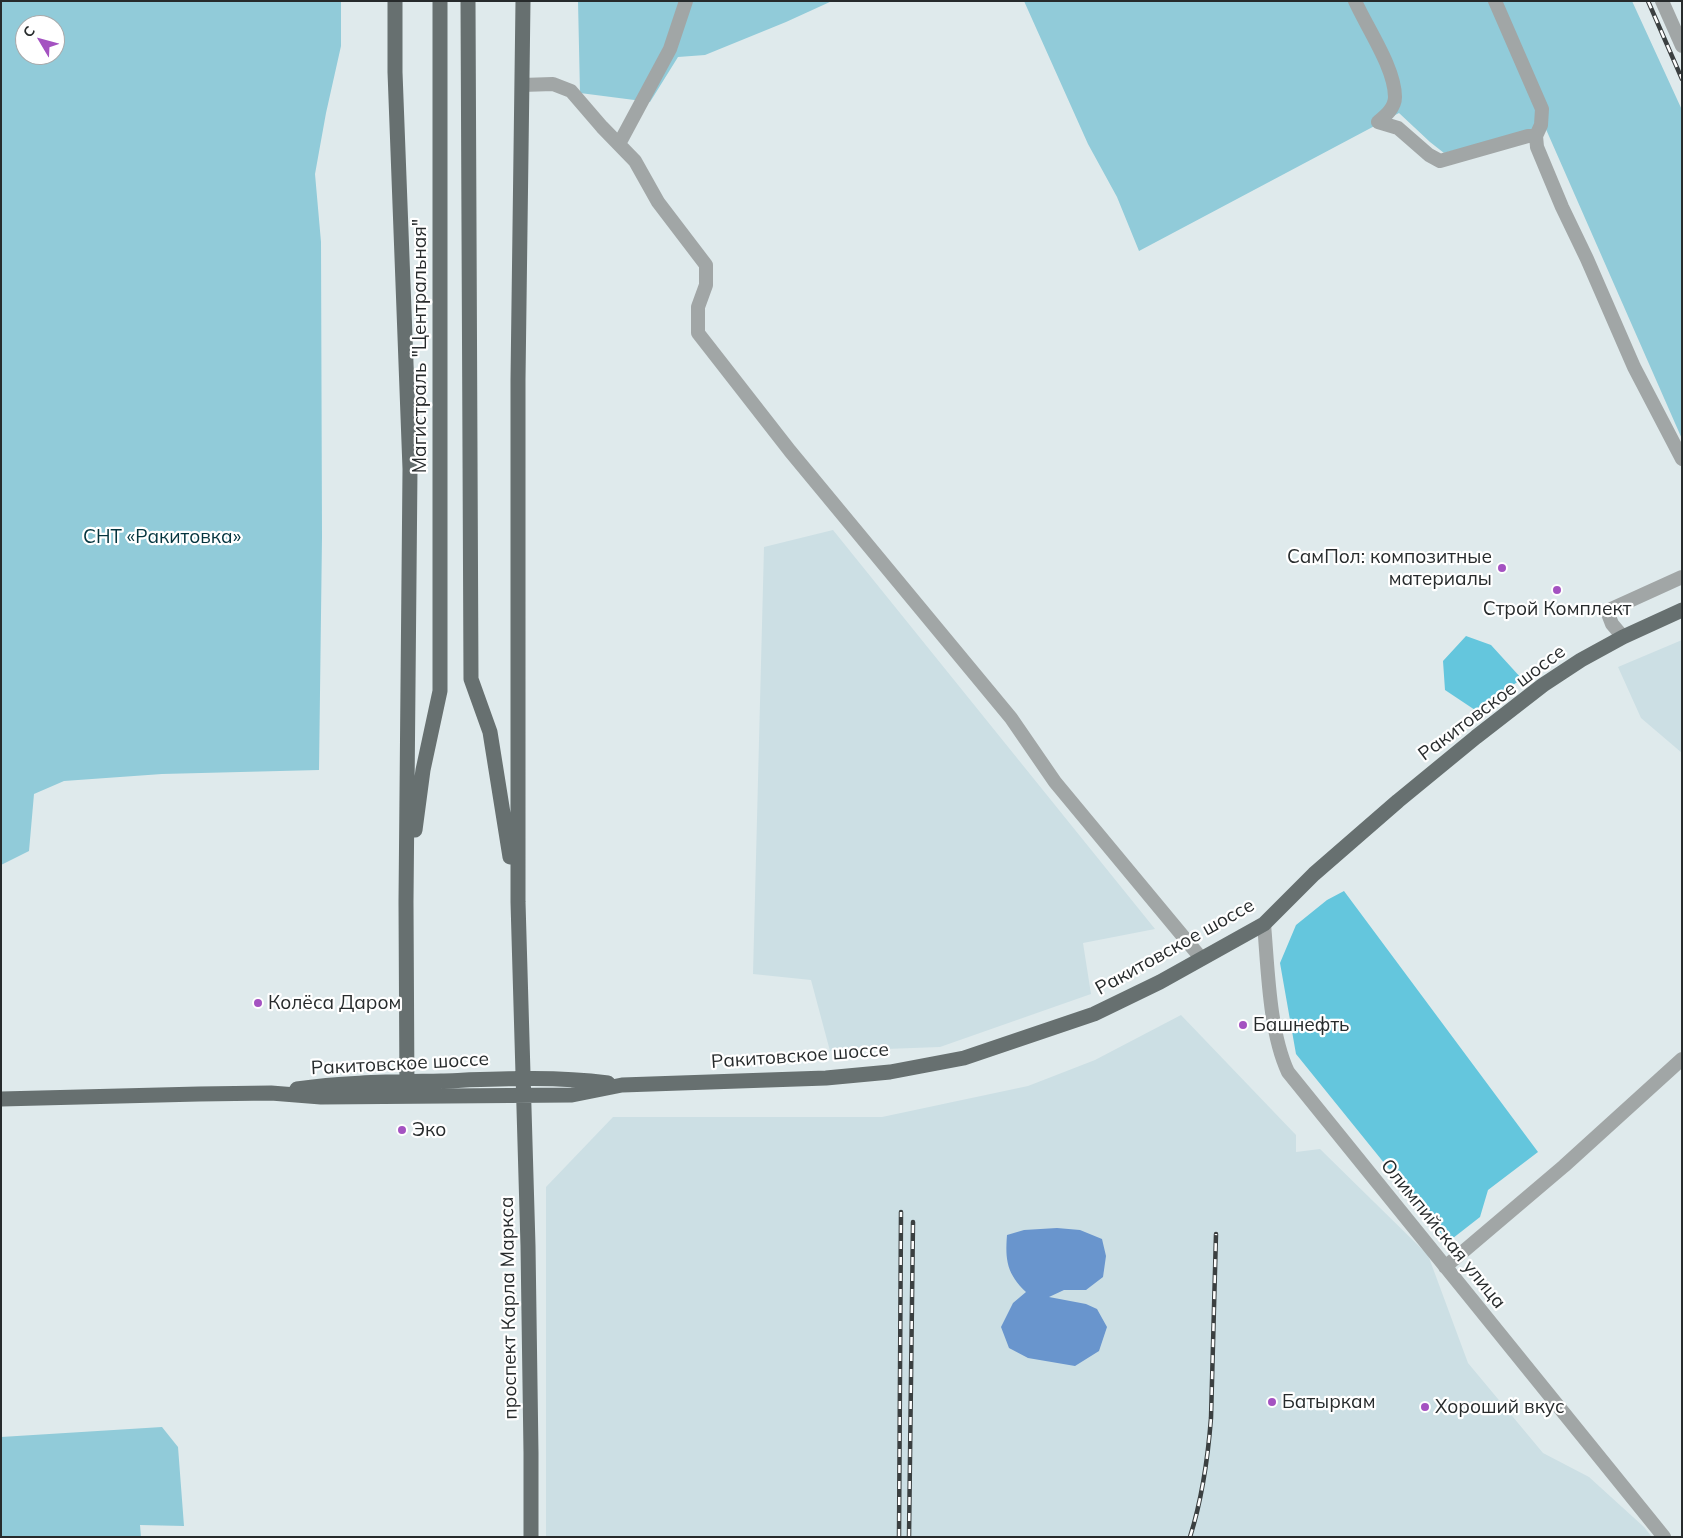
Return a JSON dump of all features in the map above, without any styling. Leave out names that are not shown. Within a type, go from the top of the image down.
[{"type":"main road","points":[[395,1],[410,469],[406,901],[407,1089]]},
{"type":"main road","name":"Магистраль \"Центральная\"","points":[[406,901],[423,770],[440,691],[440,1]]},
{"type":"main road","points":[[468,1],[471,679],[490,732],[518,902]]},
{"type":"main road","points":[[518,902],[518,379],[523,1]]},
{"type":"main road","name":"Ракитовское шоссе","points":[[407,1089],[522,1078],[572,1079],[622,1085],[826,1078],[890,1072],[964,1058],[1094,1014],[1160,982],[1264,924],[1314,874],[1398,801],[1543,685],[1581,660],[1623,637],[1682,610]]},
{"type":"main road","name":"проспект Карла Маркса","points":[[518,902],[528,1246],[532,1453],[531,1537]]},
{"type":"main road","name":"Ракитовское шоссе","points":[[1,1100],[271,1093],[315,1086],[524,1096],[572,1095],[622,1085]]},
{"type":"street","points":[[619,144],[670,49],[686,1]]},
{"type":"street","points":[[1355,1],[1389,70],[1395,98],[1389,112],[1378,122],[1398,128],[1428,155],[1440,162],[1528,136],[1536,136]]},
{"type":"street","points":[[1495,1],[1542,109],[1541,125],[1536,136],[1538,147],[1562,207],[1634,367],[1682,459]]},
{"type":"street","points":[[1662,1],[1682,46]]},
{"type":"street","points":[[522,86],[553,84],[571,91],[635,161],[658,202],[706,265],[706,285],[698,307],[698,333],[790,451],[1011,718],[1055,782],[1201,958]]},
{"type":"street","points":[[1623,637],[1612,624],[1607,611],[1682,577]]},
{"type":"street","name":"Олимпийская улица","points":[[1264,924],[1276,1037],[1288,1072],[1664,1537]]},
{"type":"street","points":[[1446,1266],[1564,1166],[1682,1059]]},
{"type":"shaded area","points":[[833,530],[1155,929],[1083,943],[1091,994],[940,1047],[830,1051],[811,980],[753,974],[764,547]]},
{"type":"shaded area","points":[[1466,636],[1491,645],[1522,679],[1475,710],[1445,690],[1443,661]]},
{"type":"shaded area","points":[[1682,640],[1682,753],[1641,718],[1618,667]]},
{"type":"shaded area","points":[[1344,891],[1538,1152],[1488,1190],[1480,1217],[1448,1242],[1296,1054],[1280,963],[1296,925],[1327,900]]},
{"type":"shaded area","points":[[1181,1015],[1296,1135],[1296,1152],[1320,1149],[1428,1255],[1468,1363],[1543,1453],[1589,1477],[1644,1527],[1652,1537],[546,1537],[546,1187],[613,1117],[882,1117],[1028,1086],[1095,1060]]},
{"type":"shaded area","points":[[1057,1228],[1080,1230],[1102,1239],[1106,1256],[1103,1277],[1086,1290],[1064,1290],[1049,1297],[1086,1304],[1097,1309],[1107,1327],[1099,1351],[1075,1366],[1028,1358],[1009,1348],[1001,1327],[1013,1303],[1026,1292],[1011,1273],[1006,1252],[1007,1235],[1024,1230]]},
{"type":"green space","name":"СНТ «Ракитовка»","points":[[1,1],[341,1],[341,46],[315,174],[321,242],[322,537],[319,770],[162,774],[64,781],[34,794],[29,851],[1,865]]},
{"type":"green space","points":[[578,1],[832,1],[705,55],[678,57],[650,102],[580,93]]},
{"type":"green space","points":[[1024,1],[1632,1],[1682,110],[1682,439],[1545,127],[1444,153],[1399,113],[1139,251],[1117,197],[1088,144]]},
{"type":"green space","points":[[162,1427],[178,1447],[184,1526],[140,1525],[141,1537],[1,1537],[1,1437]]},
{"type":"railway","points":[[1648,1],[1682,79]]},
{"type":"railway","points":[[899,1537],[901,1212]]},
{"type":"railway","points":[[909,1537],[913,1222]]},
{"type":"railway","points":[[1190,1537],[1204,1478],[1211,1418],[1216,1234]]},
{"type":"place","name":"СамПол: композитные материалы","points":[[1502,568]]},
{"type":"place","name":"Строй Комплект","points":[[1557,590]]},
{"type":"place","name":"Колёса Даром","points":[[258,1003]]},
{"type":"place","name":"Башнефть","points":[[1243,1025]]},
{"type":"place","name":"Эко","points":[[402,1130]]},
{"type":"place","name":"Батыркам","points":[[1272,1402]]},
{"type":"place","name":"Хороший вкус","points":[[1425,1407]]}]
